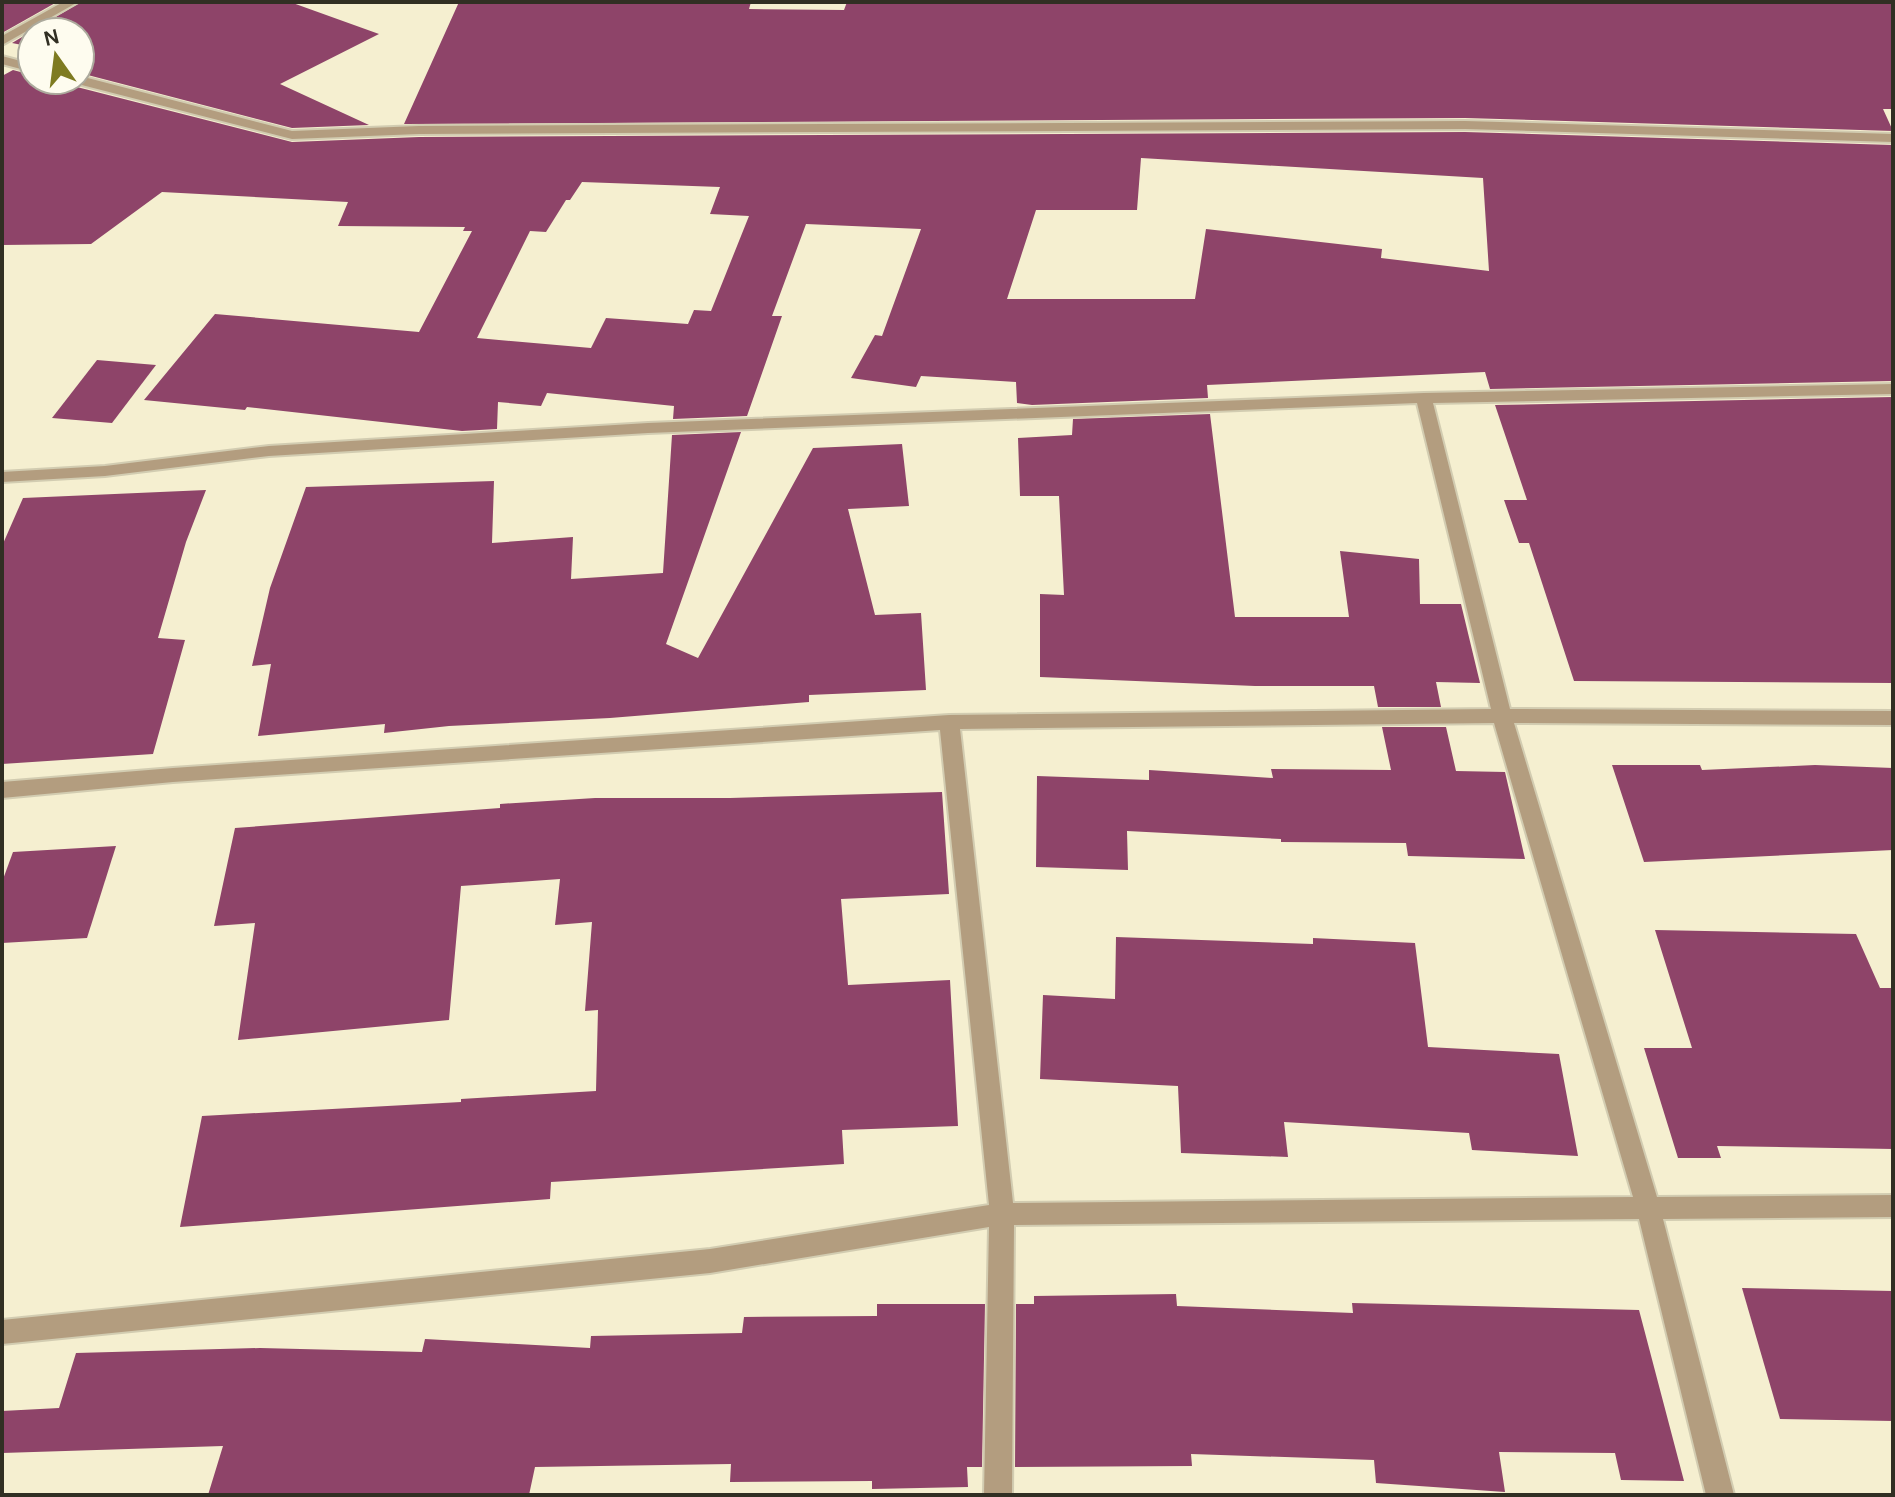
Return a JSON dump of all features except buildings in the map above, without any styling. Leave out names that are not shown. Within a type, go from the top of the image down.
[{"type":"street","points":[[2,41],[72,2]]},
{"type":"street","points":[[96,84],[292,135],[419,130],[1465,125],[1893,138]]},
{"type":"street","points":[[2,477],[105,471],[269,451],[648,428],[1424,398],[1893,389]]},
{"type":"street","points":[[1424,398],[1502,716],[1648,1207],[1720,1495]]},
{"type":"street","points":[[2,790],[173,775],[949,722],[1502,716],[1893,718]]},
{"type":"street","points":[[949,722],[1002,1214],[998,1495]]},
{"type":"street","points":[[2,1332],[710,1261],[1002,1214],[1893,1206]]}]
